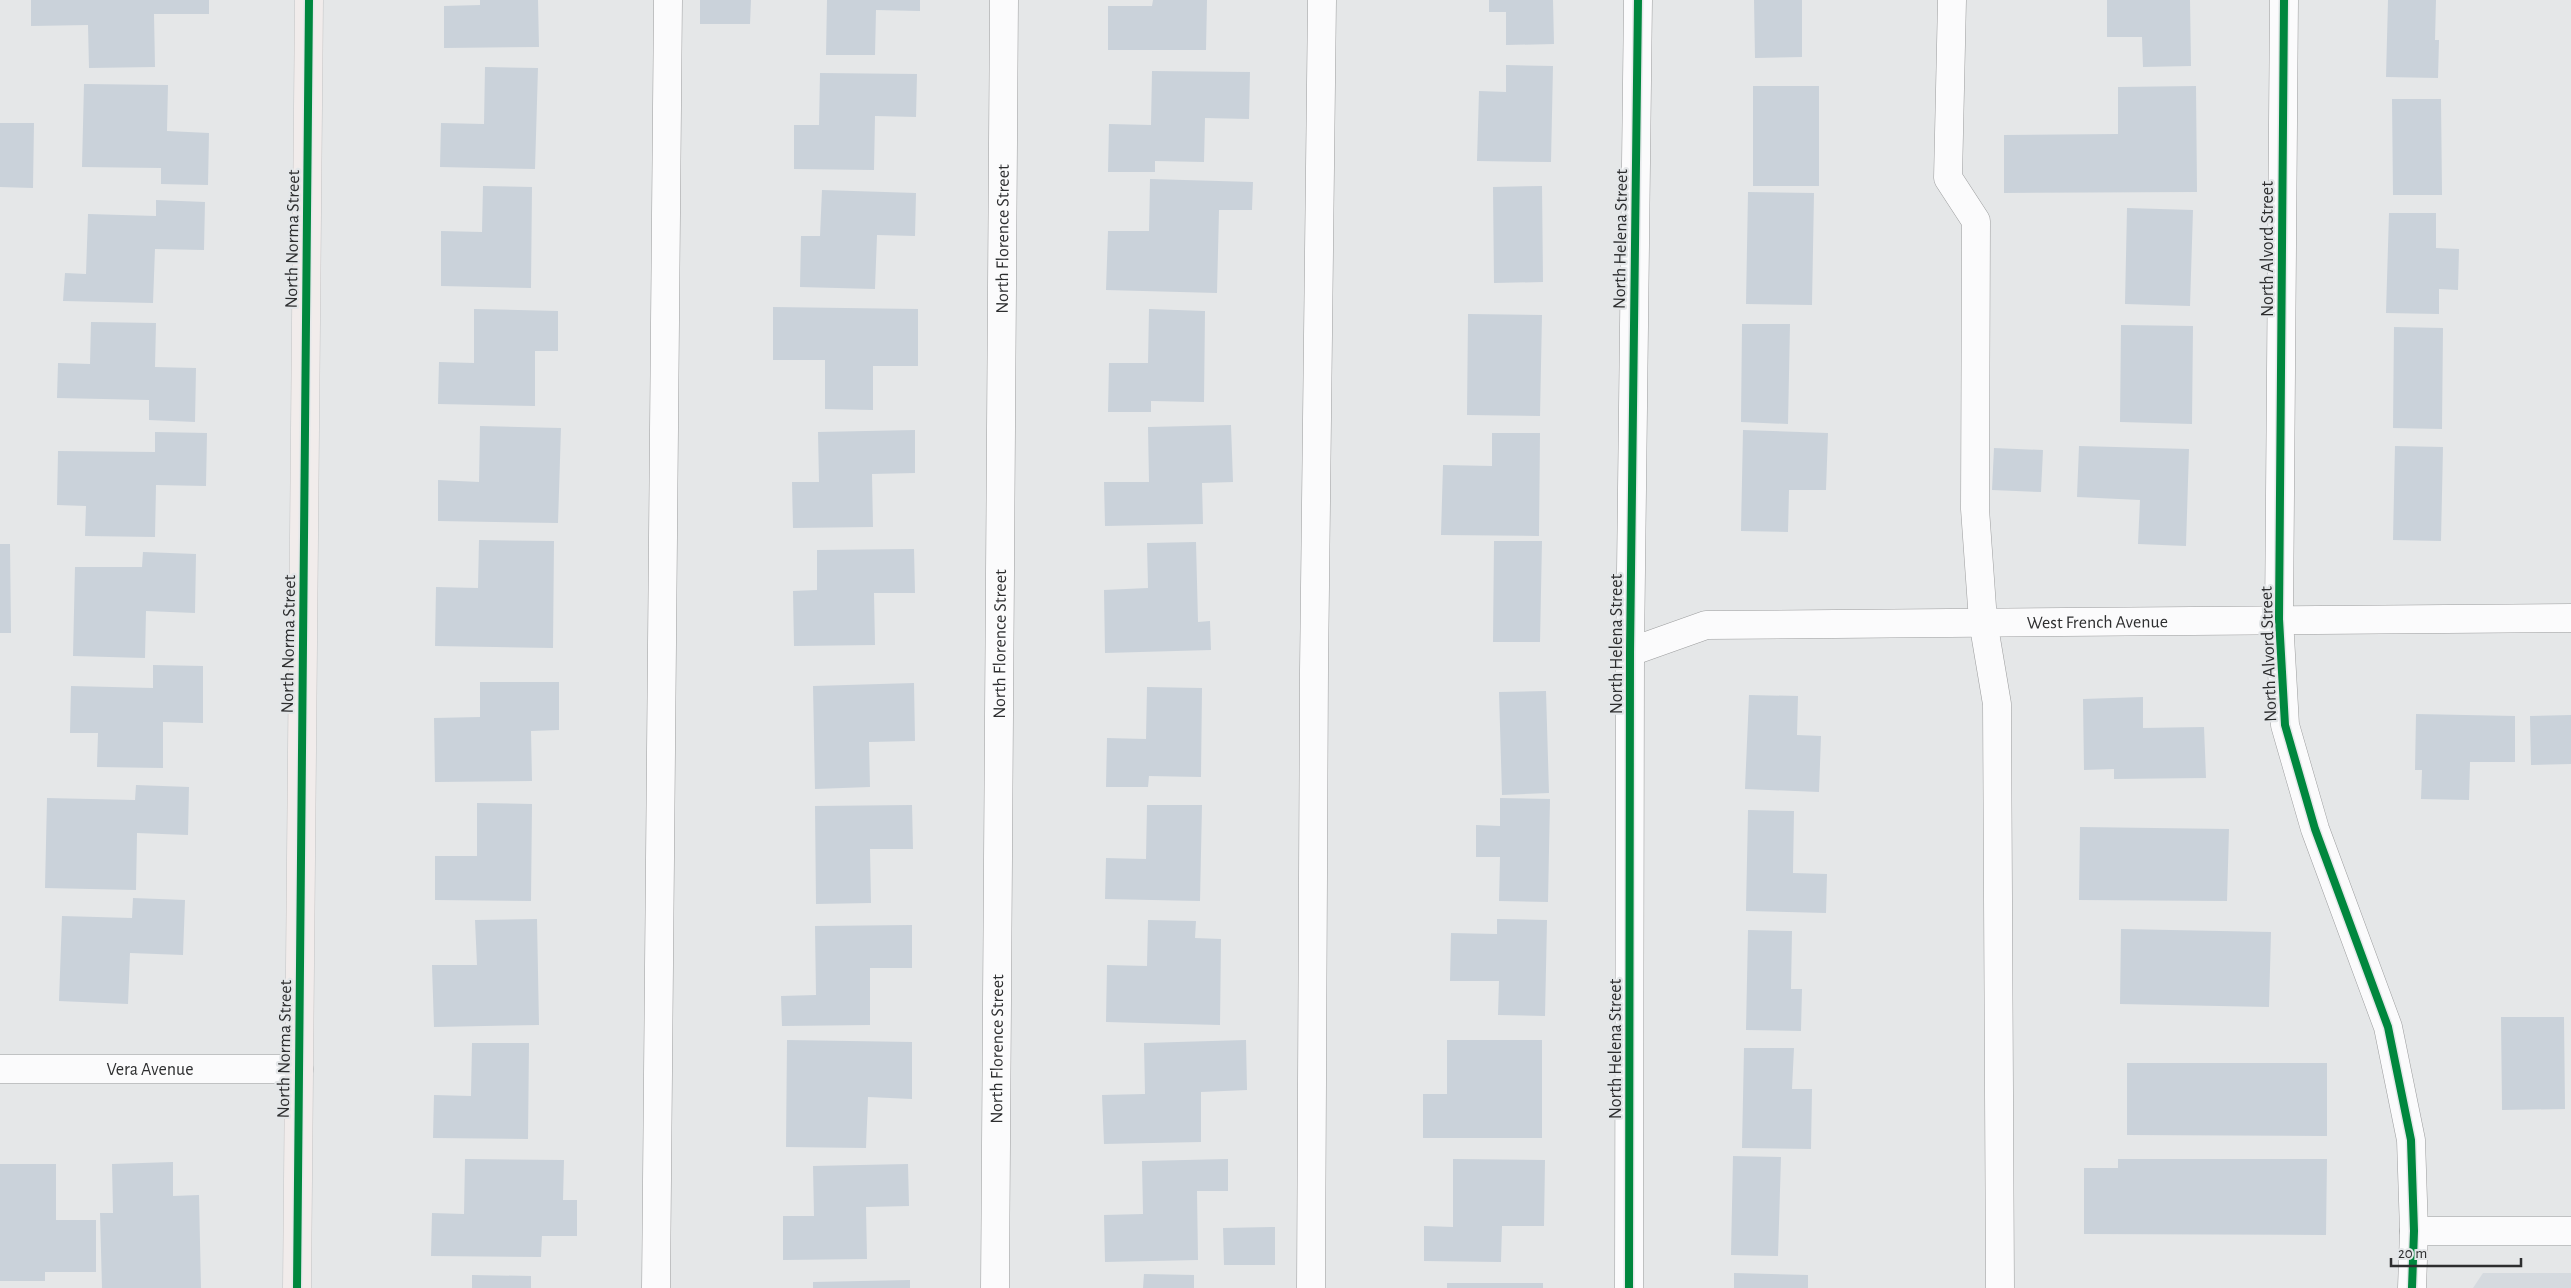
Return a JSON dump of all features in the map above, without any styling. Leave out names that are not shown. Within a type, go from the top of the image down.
[{"type":"main road","name":"North Norma Street","points":[[297,1288],[309,0]]},
{"type":"street","points":[[656,1288],[668,0]]},
{"type":"street","name":"North Florence Street","points":[[995,1288],[1001,656],[1004,0]]},
{"type":"street","points":[[1311,1288],[1314,680],[1322,0]]},
{"type":"street","name":"North Helena Street","points":[[1629,1288],[1630,652],[1638,0]]},
{"type":"street","points":[[1952,0],[1948,178],[1976,221],[1976,509],[1983,622],[1997,704],[2000,1288]]},
{"type":"street","name":"North Alvord Street","points":[[2284,0],[2279,619],[2284,725],[2314,829],[2388,1027],[2411,1140],[2414,1232],[2412,1288]]},
{"type":"street","name":"West French Avenue","points":[[1630,652],[1706,625],[2571,618]]},
{"type":"street","name":"Vera Avenue","points":[[0,1069],[299,1069]]},
{"type":"street","points":[[2414,1232],[2571,1231]]},
{"type":"shaded area","points":[[2483,1273],[2571,1273],[2571,1288],[2473,1288]]},
{"type":"building","points":[[31,0],[209,0],[209,14],[154,14],[155,67],[89,68],[88,25],[31,26]]},
{"type":"building","points":[[480,0],[538,0],[539,47],[444,48],[444,6],[480,5]]},
{"type":"building","points":[[700,0],[751,0],[750,24],[700,24]]},
{"type":"building","points":[[827,0],[920,0],[920,11],[876,10],[875,55],[826,55]]},
{"type":"building","points":[[1153,0],[1207,0],[1206,50],[1108,50],[1108,6],[1152,6]]},
{"type":"building","points":[[1489,0],[1553,0],[1554,44],[1506,45],[1506,12],[1489,12]]},
{"type":"building","points":[[1754,0],[1802,0],[1802,57],[1755,58]]},
{"type":"building","points":[[2107,0],[2190,0],[2191,66],[2143,67],[2142,37],[2107,37]]},
{"type":"building","points":[[2388,0],[2436,0],[2435,40],[2439,40],[2438,78],[2386,77]]},
{"type":"building","points":[[1506,65],[1553,66],[1551,162],[1477,161],[1479,91],[1506,92]]},
{"type":"building","points":[[485,67],[538,68],[535,169],[440,167],[441,123],[484,124]]},
{"type":"building","points":[[1152,71],[1250,72],[1249,119],[1205,118],[1204,162],[1155,161],[1155,172],[1108,172],[1109,124],[1151,125]]},
{"type":"building","points":[[820,73],[917,74],[916,117],[875,116],[874,170],[794,169],[794,125],[819,125]]},
{"type":"building","points":[[84,84],[168,85],[167,131],[209,133],[208,185],[161,184],[161,168],[82,167]]},
{"type":"building","points":[[1753,86],[1819,86],[1819,186],[1753,186]]},
{"type":"building","points":[[2196,86],[2197,192],[2004,193],[2004,135],[2118,134],[2118,87]]},
{"type":"building","points":[[2392,99],[2441,99],[2442,195],[2393,195]]},
{"type":"building","points":[[0,123],[34,123],[33,188],[0,187]]},
{"type":"building","points":[[1150,179],[1253,182],[1252,210],[1219,210],[1217,293],[1106,290],[1108,231],[1149,231]]},
{"type":"building","points":[[483,186],[532,187],[531,288],[441,286],[441,231],[482,232]]},
{"type":"building","points":[[1542,186],[1543,282],[1494,283],[1493,187]]},
{"type":"building","points":[[822,190],[916,193],[915,236],[877,235],[875,289],[800,287],[801,236],[820,236]]},
{"type":"building","points":[[1748,192],[1814,193],[1812,305],[1746,304]]},
{"type":"building","points":[[156,200],[205,202],[204,250],[155,249],[153,303],[63,301],[65,273],[86,274],[88,214],[156,216]]},
{"type":"building","points":[[2127,208],[2193,210],[2190,306],[2125,304]]},
{"type":"building","points":[[2389,213],[2436,213],[2436,248],[2459,249],[2458,290],[2439,289],[2439,314],[2386,313]]},
{"type":"building","points":[[773,307],[918,309],[918,366],[873,366],[873,410],[825,409],[825,360],[773,360]]},
{"type":"building","points":[[474,309],[558,311],[558,351],[535,351],[535,406],[438,404],[439,362],[474,363]]},
{"type":"building","points":[[1149,309],[1205,311],[1204,402],[1151,401],[1151,412],[1108,412],[1109,363],[1148,363]]},
{"type":"building","points":[[1468,314],[1542,315],[1540,416],[1467,415]]},
{"type":"building","points":[[91,322],[156,323],[155,367],[196,368],[195,422],[149,420],[149,400],[57,398],[58,363],[90,364]]},
{"type":"building","points":[[1742,324],[1790,324],[1788,424],[1741,422]]},
{"type":"building","points":[[2121,325],[2193,326],[2192,424],[2120,422]]},
{"type":"building","points":[[2394,327],[2443,328],[2442,429],[2393,428]]},
{"type":"building","points":[[1231,425],[1233,482],[1202,483],[1203,524],[1105,526],[1104,482],[1149,482],[1148,427]]},
{"type":"building","points":[[480,426],[561,428],[558,523],[438,521],[438,480],[479,482]]},
{"type":"building","points":[[915,430],[915,473],[872,474],[873,527],[793,528],[792,482],[819,482],[818,432]]},
{"type":"building","points":[[1743,430],[1828,433],[1826,490],[1789,490],[1788,532],[1741,531]]},
{"type":"building","points":[[155,432],[207,433],[206,486],[156,485],[155,537],[85,536],[86,506],[57,505],[58,451],[155,452]]},
{"type":"building","points":[[1492,433],[1540,433],[1539,536],[1441,535],[1443,465],[1492,466]]},
{"type":"building","points":[[2079,446],[2189,449],[2186,546],[2138,544],[2140,500],[2077,497]]},
{"type":"building","points":[[2395,446],[2443,447],[2441,541],[2393,540]]},
{"type":"building","points":[[1994,448],[2043,450],[2041,492],[1992,490]]},
{"type":"building","points":[[479,540],[554,541],[553,648],[435,646],[436,587],[478,588]]},
{"type":"building","points":[[1494,541],[1542,541],[1540,642],[1493,642]]},
{"type":"building","points":[[1196,542],[1198,622],[1210,621],[1211,650],[1105,653],[1104,590],[1148,588],[1147,543]]},
{"type":"building","points":[[0,544],[10,544],[11,633],[0,633]]},
{"type":"building","points":[[914,549],[915,593],[874,593],[875,645],[794,646],[793,591],[817,590],[817,550]]},
{"type":"building","points":[[143,552],[196,554],[195,613],[146,611],[145,658],[73,656],[75,567],[142,567]]},
{"type":"building","points":[[153,665],[203,666],[203,723],[163,722],[163,768],[97,767],[98,733],[70,733],[71,686],[153,688]]},
{"type":"building","points":[[480,682],[559,682],[559,730],[531,731],[532,781],[435,782],[434,718],[480,717]]},
{"type":"building","points":[[914,683],[915,741],[869,742],[870,787],[815,789],[813,686]]},
{"type":"building","points":[[1147,687],[1202,688],[1201,777],[1149,776],[1148,787],[1106,787],[1107,738],[1146,739]]},
{"type":"building","points":[[1546,691],[1549,793],[1502,795],[1499,692]]},
{"type":"building","points":[[1749,695],[1798,696],[1797,735],[1821,736],[1819,792],[1745,789]]},
{"type":"building","points":[[2143,697],[2143,728],[2204,727],[2206,778],[2114,779],[2114,769],[2084,770],[2083,699]]},
{"type":"building","points":[[2416,714],[2515,716],[2515,762],[2470,762],[2469,800],[2421,799],[2422,770],[2415,770]]},
{"type":"building","points":[[2571,715],[2571,764],[2531,765],[2530,716]]},
{"type":"building","points":[[136,785],[189,787],[188,835],[137,833],[136,890],[45,888],[47,798],[135,800]]},
{"type":"building","points":[[1500,798],[1550,799],[1548,902],[1499,901],[1500,857],[1476,857],[1476,825],[1500,826]]},
{"type":"building","points":[[477,803],[532,804],[531,901],[435,900],[435,856],[477,856]]},
{"type":"building","points":[[912,805],[913,849],[870,849],[871,903],[816,904],[815,806]]},
{"type":"building","points":[[1147,805],[1202,805],[1200,901],[1105,899],[1106,858],[1146,859]]},
{"type":"building","points":[[1748,810],[1794,811],[1793,873],[1827,874],[1826,913],[1746,911]]},
{"type":"building","points":[[2080,827],[2229,829],[2227,901],[2079,900]]},
{"type":"building","points":[[133,898],[185,900],[183,955],[130,953],[128,1004],[59,1001],[62,916],[132,918]]},
{"type":"building","points":[[537,919],[539,1025],[434,1027],[432,965],[477,965],[475,920]]},
{"type":"building","points":[[1497,919],[1547,920],[1545,1016],[1498,1015],[1499,981],[1450,981],[1451,933],[1497,934]]},
{"type":"building","points":[[1148,920],[1196,921],[1195,938],[1221,939],[1220,1025],[1106,1022],[1107,965],[1147,966]]},
{"type":"building","points":[[912,925],[912,968],[870,968],[870,1025],[782,1026],[781,996],[816,995],[815,926]]},
{"type":"building","points":[[2121,929],[2271,932],[2269,1007],[2120,1004]]},
{"type":"building","points":[[1748,930],[1792,931],[1791,989],[1802,989],[1801,1031],[1746,1030]]},
{"type":"building","points":[[2501,1017],[2564,1017],[2565,1109],[2502,1110]]},
{"type":"building","points":[[787,1040],[912,1042],[912,1099],[868,1097],[866,1148],[786,1147]]},
{"type":"building","points":[[1246,1040],[1247,1090],[1201,1092],[1201,1142],[1104,1144],[1102,1095],[1145,1094],[1144,1043]]},
{"type":"building","points":[[1447,1040],[1542,1040],[1542,1138],[1423,1138],[1423,1094],[1447,1094]]},
{"type":"building","points":[[472,1043],[529,1043],[528,1139],[433,1138],[434,1095],[471,1096]]},
{"type":"building","points":[[1744,1048],[1794,1048],[1792,1089],[1812,1089],[1811,1149],[1742,1148]]},
{"type":"building","points":[[2127,1063],[2327,1063],[2327,1136],[2127,1135]]},
{"type":"building","points":[[1733,1156],[1781,1157],[1778,1256],[1731,1255]]},
{"type":"building","points":[[465,1159],[564,1160],[563,1200],[577,1200],[577,1236],[542,1236],[541,1257],[431,1256],[432,1213],[464,1214]]},
{"type":"building","points":[[1228,1159],[1228,1191],[1197,1191],[1198,1260],[1105,1262],[1104,1215],[1143,1214],[1142,1161]]},
{"type":"building","points":[[1453,1159],[1545,1160],[1544,1226],[1502,1226],[1501,1262],[1424,1261],[1424,1226],[1453,1227]]},
{"type":"building","points":[[2118,1159],[2327,1159],[2326,1235],[2084,1234],[2084,1168],[2118,1168]]},
{"type":"building","points":[[173,1162],[173,1196],[199,1195],[201,1288],[102,1288],[100,1213],[113,1213],[112,1164]]},
{"type":"building","points":[[0,1164],[56,1164],[56,1220],[96,1220],[96,1272],[45,1272],[45,1281],[0,1281]]},
{"type":"building","points":[[908,1164],[909,1206],[866,1207],[867,1259],[783,1260],[783,1216],[814,1216],[813,1166]]},
{"type":"building","points":[[1275,1227],[1275,1265],[1224,1265],[1223,1228]]},
{"type":"building","points":[[1734,1273],[1808,1275],[1808,1288],[1734,1288]]},
{"type":"building","points":[[1144,1274],[1194,1275],[1194,1288],[1143,1288]]},
{"type":"building","points":[[472,1275],[531,1276],[531,1288],[472,1288]]},
{"type":"building","points":[[910,1280],[910,1288],[813,1288],[813,1282]]},
{"type":"building","points":[[1447,1283],[1543,1283],[1543,1288],[1447,1288]]},
{"type":"cycle path","points":[[297,1288],[309,0]]},
{"type":"cycle path","points":[[1629,1288],[1630,652],[1638,0]]},
{"type":"cycle path","points":[[2284,0],[2279,619],[2285,725],[2315,829],[2388,1027],[2411,1140],[2414,1231],[2412,1288]]}]
